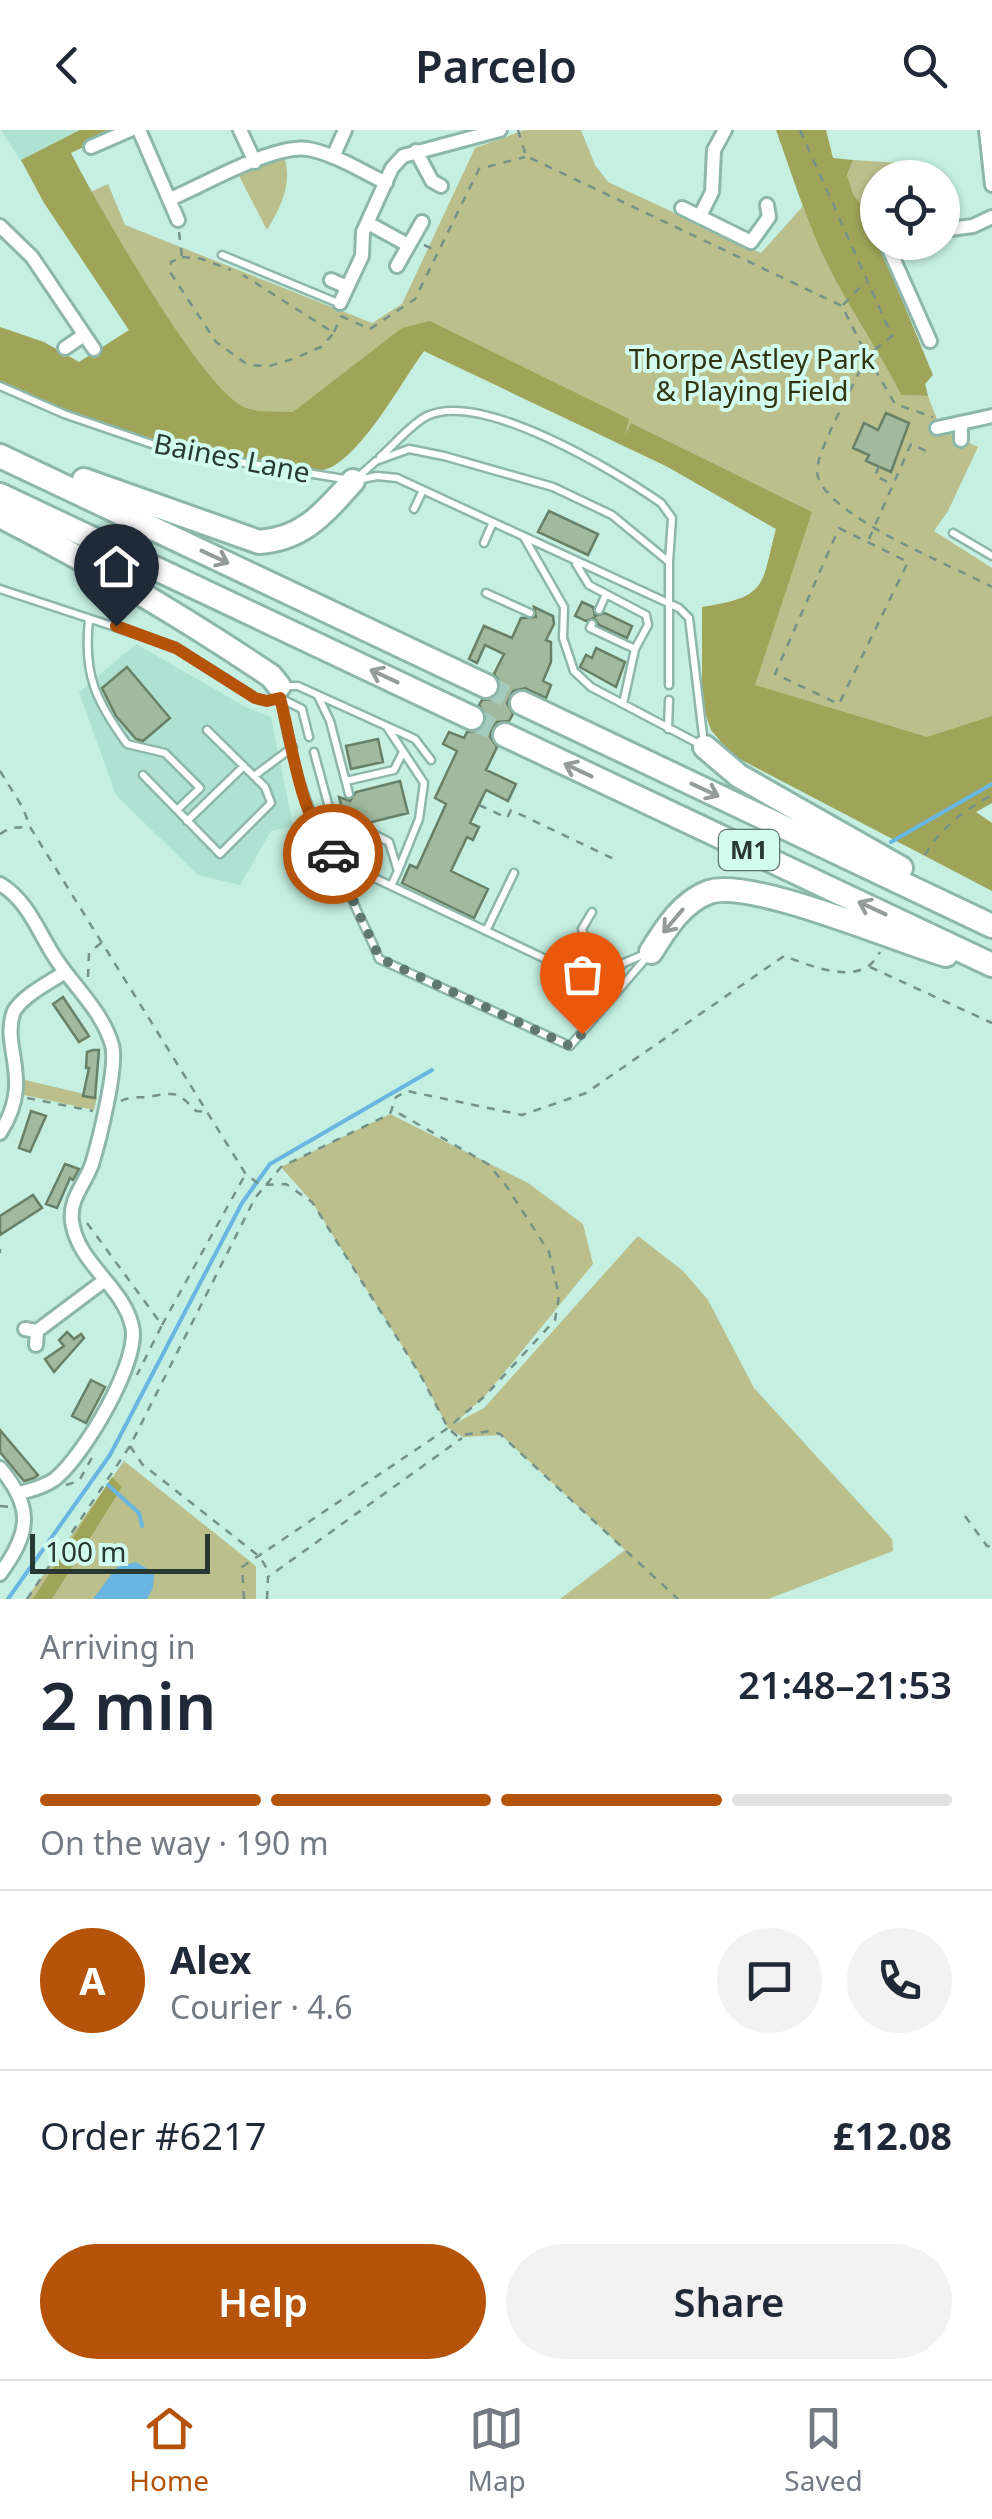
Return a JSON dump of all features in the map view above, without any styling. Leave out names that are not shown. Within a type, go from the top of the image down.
[{"type":"highway","points":[[0,453],[259,542],[281,541],[302,532],[353,481]]},
{"type":"highway","points":[[0,453],[486,686]]},
{"type":"highway","points":[[0,495],[472,718]]},
{"type":"highway","points":[[0,516],[204,630],[271,676],[280,692]]},
{"type":"highway","name":"M1","points":[[522,704],[992,925]]},
{"type":"highway","name":"M1","points":[[505,735],[992,967]]},
{"type":"highway","points":[[705,747],[738,776],[891,862],[992,925]]},
{"type":"highway","points":[[651,952],[686,906],[722,888],[779,901],[992,967]]},
{"type":"street","points":[[91,147],[130,130]]},
{"type":"street","points":[[139,130],[178,220]]},
{"type":"street","points":[[240,130],[255,162]]},
{"type":"street","points":[[332,156],[345,130]]},
{"type":"street","points":[[340,310],[362,256],[368,223],[403,156],[449,136],[500,130]]},
{"type":"street","points":[[700,216],[712,192],[714,150],[725,130]]},
{"type":"street","points":[[986,130],[992,185]]},
{"type":"street","points":[[170,200],[255,162],[304,148],[332,156],[386,183]]},
{"type":"street","points":[[416,150],[432,181],[441,186]]},
{"type":"street","points":[[682,208],[751,242],[770,217],[767,205]]},
{"type":"street","points":[[960,228],[992,217]]},
{"type":"street","points":[[398,266],[415,244],[422,222]]},
{"type":"street","points":[[368,223],[415,244]]},
{"type":"street","points":[[0,226],[32,257],[94,350]]},
{"type":"street","points":[[896,260],[931,324],[930,341]]},
{"type":"street","points":[[331,280],[348,287]]},
{"type":"street","points":[[65,348],[84,335]]},
{"type":"street","points":[[937,428],[992,416]]},
{"type":"street","points":[[961,424],[961,440]]},
{"type":"street","points":[[0,884],[31,913],[45,943],[91,1003],[113,1047],[113,1071],[92,1164],[76,1195],[71,1220],[80,1247],[128,1312],[133,1328],[129,1360],[78,1455],[40,1488],[20,1492]]},
{"type":"street","points":[[0,1133],[16,1096],[3,1044],[14,1010],[65,972]]},
{"type":"street","points":[[33,1335],[105,1280]]},
{"type":"street","points":[[0,1468],[20,1492],[24,1522],[22,1541],[0,1574]]},
{"type":"lane","points":[[222,255],[340,310]]},
{"type":"lane","name":"Baines Lane","points":[[0,386],[64,414],[172,451],[353,481],[377,476],[397,478],[667,600]]},
{"type":"lane","points":[[353,481],[426,416],[461,408],[510,420],[661,504],[672,518],[667,600],[669,685]]},
{"type":"lane","points":[[376,461],[409,449],[554,487],[612,515],[670,562]]},
{"type":"lane","points":[[414,509],[423,490]]},
{"type":"lane","points":[[484,543],[493,522]]},
{"type":"lane","points":[[953,533],[992,556]]},
{"type":"lane","points":[[524,538],[564,607],[563,638],[574,671],[591,687],[705,747]]},
{"type":"lane","points":[[576,562],[588,585],[646,615],[648,625],[635,648],[624,704]]},
{"type":"lane","points":[[0,589],[89,620],[144,634],[176,648],[255,698],[267,701],[298,686],[416,739],[430,760]]},
{"type":"lane","points":[[486,593],[530,614]]},
{"type":"lane","points":[[598,610],[606,594]]},
{"type":"lane","points":[[667,600],[689,618],[705,747]]},
{"type":"lane","points":[[89,620],[86,648],[98,703],[127,744],[165,753],[200,788],[177,810]]},
{"type":"lane","points":[[592,624],[590,628],[635,648]]},
{"type":"lane","points":[[280,692],[302,709],[309,737]]},
{"type":"lane","points":[[280,692],[305,797],[324,844],[345,864],[571,968],[606,970],[651,952]]},
{"type":"lane","points":[[317,695],[330,721],[350,794]]},
{"type":"lane","points":[[668,729],[670,700]]},
{"type":"lane","points":[[386,726],[424,783],[419,819],[391,886]]},
{"type":"lane","points":[[144,775],[220,854],[271,803],[265,787],[207,730]]},
{"type":"lane","points":[[254,776],[293,746]]},
{"type":"lane","points":[[314,752],[331,815],[324,844]]},
{"type":"lane","points":[[346,781],[394,770],[403,752]]},
{"type":"lane","points":[[188,821],[244,766]]},
{"type":"lane","points":[[358,826],[389,842],[398,871]]},
{"type":"lane","points":[[345,864],[350,902],[366,922],[379,958],[570,1046],[651,952]]},
{"type":"lane","points":[[486,931],[514,873]]},
{"type":"lane","points":[[592,912],[582,929],[587,946],[623,965]]},
{"type":"path","points":[[518,130],[526,156]]},
{"type":"path","points":[[800,130],[892,336],[867,356],[817,466],[818,480],[826,495],[874,527],[992,587]]},
{"type":"path","points":[[334,334],[255,280],[202,258],[182,257],[171,262],[170,272],[216,342],[237,360],[258,366],[283,362],[322,347],[334,334],[340,310],[370,329],[415,300],[479,169],[526,156],[842,306],[888,397],[903,408],[932,415],[937,428]]},
{"type":"path","points":[[178,220],[182,257]]},
{"type":"path","points":[[415,244],[438,252]]},
{"type":"path","points":[[842,306],[867,280]]},
{"type":"path","points":[[868,540],[911,444],[926,451]]},
{"type":"path","points":[[879,466],[875,476],[893,485]]},
{"type":"path","points":[[839,528],[868,540],[908,562],[839,704],[775,674],[839,528]]},
{"type":"path","points":[[0,771],[30,827],[245,1174],[260,1185],[286,1184],[312,1202],[421,1376],[448,1428],[463,1437]]},
{"type":"path","points":[[925,855],[934,838],[971,806],[992,794]]},
{"type":"path","points":[[479,804],[507,818],[511,810],[616,860]]},
{"type":"path","points":[[0,834],[10,828],[30,827]]},
{"type":"path","points":[[868,966],[885,941]]},
{"type":"path","points":[[76,988],[89,974],[88,953],[102,942]]},
{"type":"path","points":[[28,1599],[130,1446],[187,1329],[266,1184],[281,1167],[391,1110],[396,1097],[406,1091],[522,1116],[586,1093],[784,956],[842,972],[868,966],[992,1023]]},
{"type":"path","points":[[16,1096],[110,1113],[126,1098],[170,1092],[180,1095],[196,1111],[208,1111]]},
{"type":"path","points":[[244,1599],[242,1567],[448,1428],[485,1396],[554,1320],[559,1296],[549,1252],[488,1164],[391,1110]]},
{"type":"path","points":[[131,1386],[245,1174]]},
{"type":"path","points":[[71,1220],[85,1221],[162,1325]]},
{"type":"path","points":[[271,1575],[463,1437],[490,1431],[500,1434],[678,1599]]},
{"type":"path","points":[[40,1488],[49,1490],[79,1480],[98,1446]]},
{"type":"path","points":[[130,1446],[142,1464],[260,1557],[271,1575],[267,1599]]},
{"type":"path","points":[[965,1516],[987,1546],[992,1546]]},
{"type":"shaded area","points":[[1,130],[94,130],[22,163]]},
{"type":"shaded area","points":[[136,644],[246,707],[271,717],[293,826],[271,831],[240,885],[198,875],[116,795],[79,692]]},
{"type":"green space","points":[[80,130],[119,130],[71,153],[178,333],[227,394],[246,408],[293,412],[402,328],[430,321],[629,419],[625,435],[631,423],[812,512],[755,685],[927,737],[992,716],[992,803],[976,812],[992,823],[992,891],[732,755],[711,730],[702,704],[702,607],[739,599],[758,586],[776,529],[666,466],[424,351],[360,443],[335,465],[308,472],[269,471],[169,448],[0,386],[0,327],[44,342],[79,362],[129,330],[44,203],[21,160]]},
{"type":"green space","name":"Thorpe Astley Park & Playing Field","points":[[525,130],[581,130],[595,165],[608,182],[761,253],[803,206],[839,286],[901,395],[928,396],[941,430],[978,447],[948,511],[934,531],[992,568],[992,754],[743,706],[776,528],[666,466],[424,351],[361,393],[298,448],[129,330],[52,210],[108,184],[125,225],[372,323],[402,304],[475,148]]},
{"type":"green space","points":[[776,130],[826,130],[833,158],[853,160],[847,175],[860,203],[860,260],[885,260],[933,375],[925,384],[928,396],[901,395],[840,288],[805,210]]},
{"type":"green space","points":[[283,152],[285,192],[267,230],[236,170]]},
{"type":"green space","points":[[853,160],[860,160],[860,205],[854,196],[847,175]]},
{"type":"green space","points":[[25,1080],[97,1097],[94,1110],[24,1095]]},
{"type":"green space","points":[[390,1114],[528,1183],[583,1224],[593,1264],[485,1396],[454,1424],[484,1408],[638,1236],[683,1271],[708,1300],[754,1388],[892,1539],[893,1551],[768,1599],[560,1599],[625,1550],[501,1435],[463,1437],[448,1428],[421,1376],[312,1202],[281,1167]]},
{"type":"green space","points":[[124,1461],[256,1566],[256,1599],[26,1599]]},
{"type":"green space","points":[[112,1477],[122,1487],[52,1599],[33,1599]]},
{"type":"water","points":[[136,1562],[154,1573],[147,1599],[93,1599],[117,1567]]},
{"type":"building","points":[[886,413],[909,423],[891,472],[866,461],[869,455],[853,448],[864,423],[878,430]]},
{"type":"building","points":[[549,511],[598,534],[588,555],[538,532]]},
{"type":"building","points":[[582,602],[593,607],[595,616],[605,613],[632,626],[627,638],[599,625],[594,618],[586,621],[575,616]]},
{"type":"building","points":[[534,607],[553,616],[554,624],[546,640],[551,642],[551,662],[543,681],[551,685],[546,698],[525,688],[513,691],[507,703],[513,714],[509,721],[497,722],[491,730],[490,737],[497,747],[486,770],[516,784],[508,801],[486,790],[470,823],[479,827],[473,840],[467,837],[451,871],[488,889],[474,918],[402,883],[410,865],[417,868],[446,804],[435,798],[457,751],[443,744],[449,732],[464,738],[467,732],[481,730],[487,718],[479,705],[482,700],[494,699],[500,691],[501,684],[494,674],[504,654],[485,645],[477,663],[469,659],[484,626],[512,638],[521,618],[536,617]]},
{"type":"building","points":[[596,648],[625,662],[616,687],[580,667],[586,655],[592,658]]},
{"type":"building","points":[[127,667],[170,718],[143,741],[136,739],[116,716],[102,688]]},
{"type":"building","points":[[378,739],[383,762],[351,769],[346,746]]},
{"type":"building","points":[[400,781],[408,813],[368,823],[357,819],[347,829],[339,797],[350,801],[356,792]]},
{"type":"building","points":[[63,997],[89,1036],[79,1042],[53,1004]]},
{"type":"building","points":[[99,1050],[95,1098],[83,1096],[89,1068],[87,1052]]},
{"type":"building","points":[[31,1111],[46,1116],[30,1152],[19,1148]]},
{"type":"building","points":[[65,1164],[79,1169],[73,1180],[70,1178],[57,1208],[46,1204]]},
{"type":"building","points":[[33,1195],[42,1208],[0,1235],[0,1216]]},
{"type":"building","points":[[67,1332],[74,1339],[81,1334],[84,1338],[54,1372],[45,1359],[64,1346],[59,1340]]},
{"type":"building","points":[[91,1380],[105,1387],[86,1423],[72,1416]]},
{"type":"building","points":[[0,1430],[38,1475],[24,1481],[0,1452]]},
{"type":"waterway","points":[[891,842],[992,784]]},
{"type":"waterway","points":[[8,1599],[110,1455],[242,1203],[270,1164],[432,1070]]},
{"type":"waterway","points":[[108,1485],[139,1513],[142,1526]]},
{"type":"tunnel","points":[[486,686],[522,703]]},
{"type":"tunnel","points":[[472,718],[505,735]]},
{"type":"way so far","points":[[333,854],[345,864],[350,902],[366,922],[379,958],[570,1046],[582,1034]]},
{"type":"route","points":[[116,626],[144,634],[204,662],[255,698],[280,698],[305,797],[324,844],[333,854]]}]
